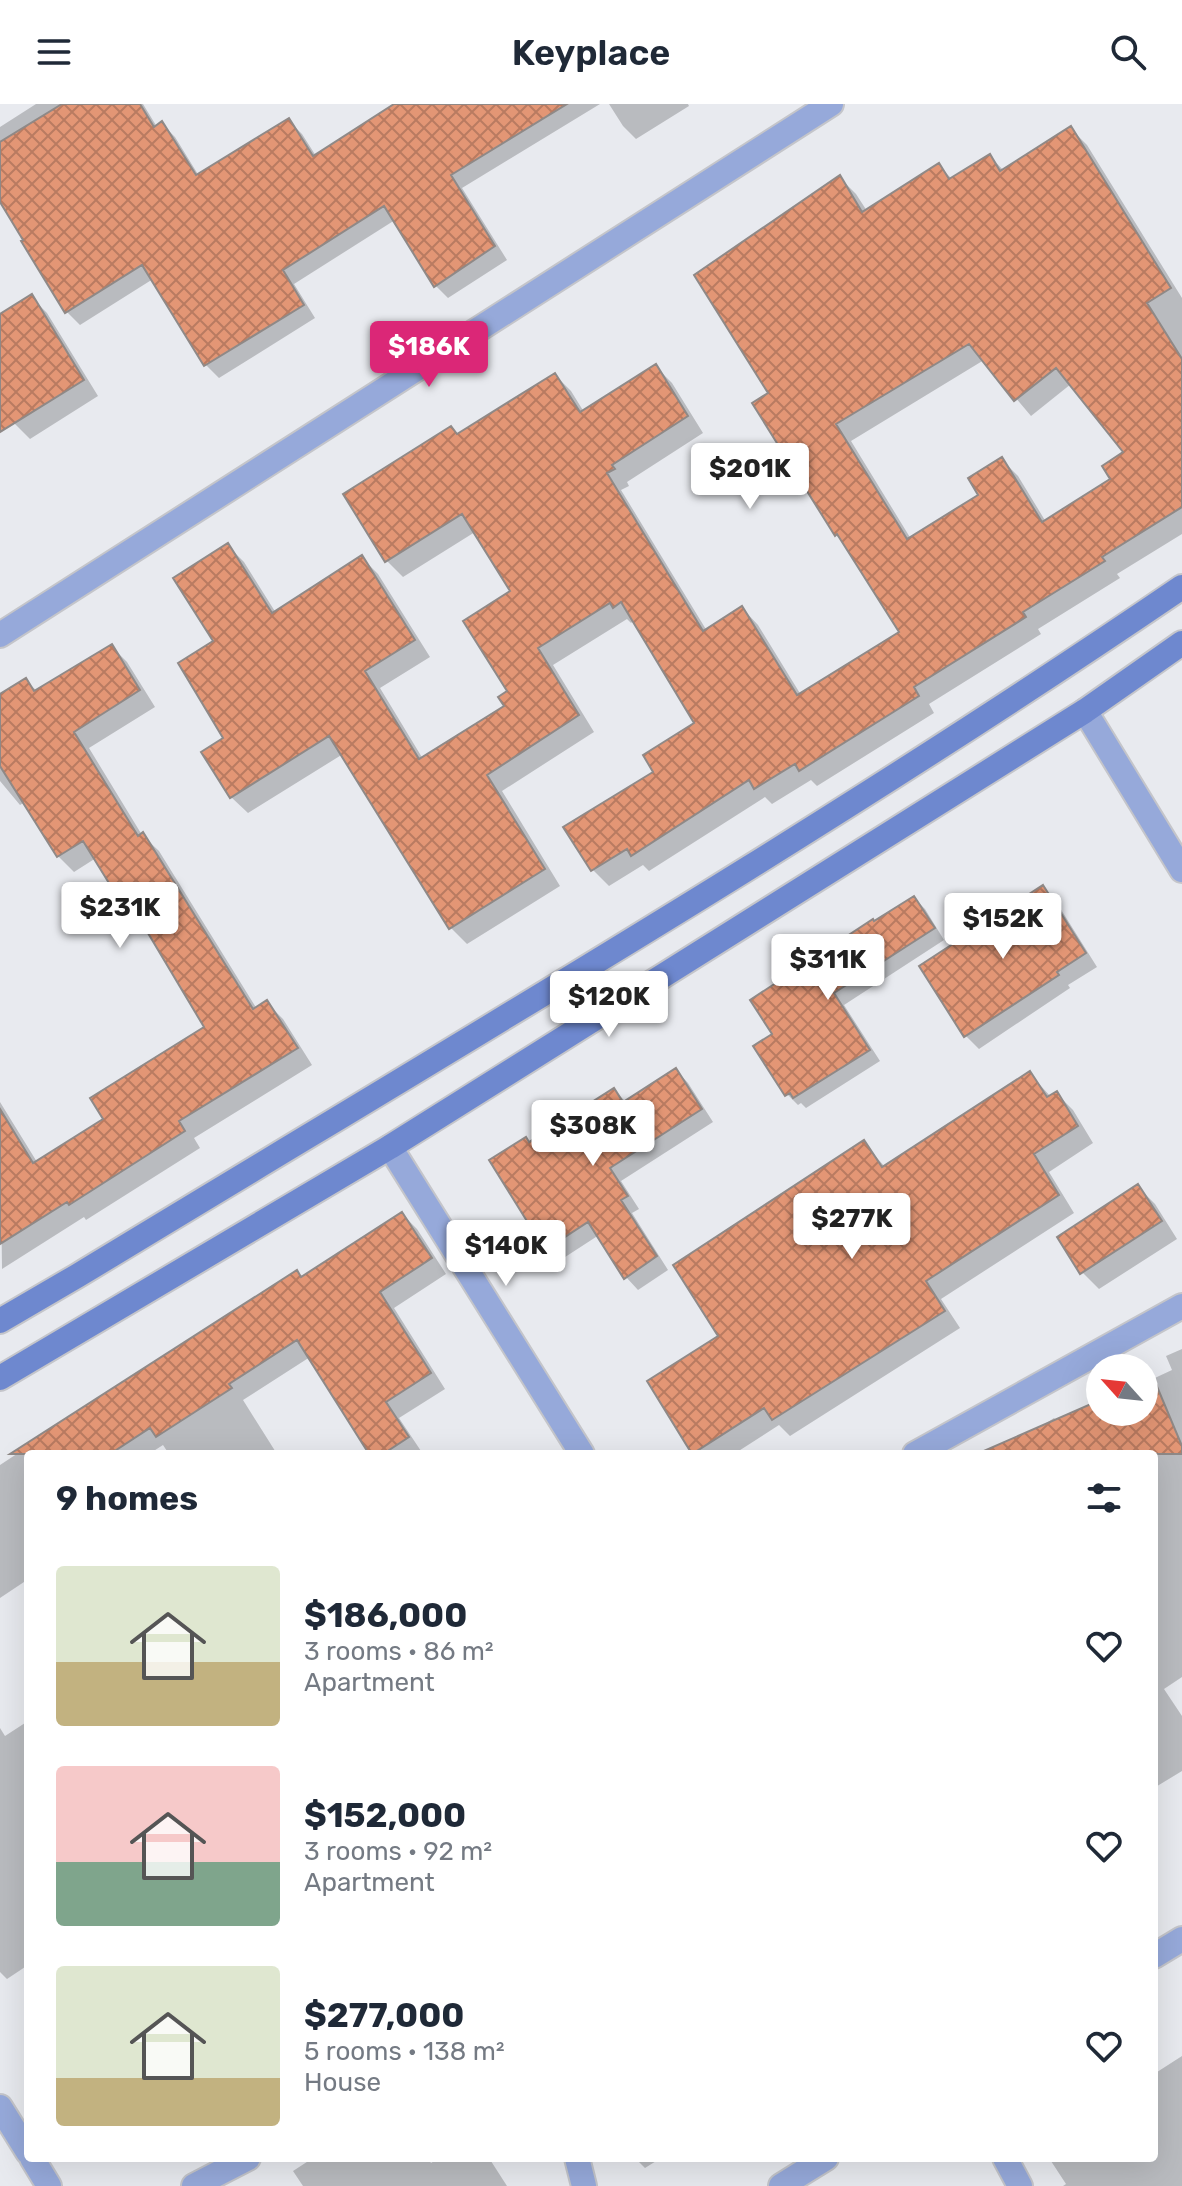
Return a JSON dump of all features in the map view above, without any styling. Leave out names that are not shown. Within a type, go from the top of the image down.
[{"type":"street","points":[[0,635],[831,104]]},
{"type":"street","points":[[0,1321],[848,804],[1182,587]]},
{"type":"street","points":[[0,1378],[390,1147],[1085,711],[1182,643]]},
{"type":"street","points":[[1085,711],[1182,870]]},
{"type":"street","points":[[390,1147],[579,1450]]},
{"type":"street","points":[[922,1450],[1182,1306]]},
{"type":"street","points":[[1158,1954],[1182,1939]]},
{"type":"street","points":[[0,2107],[24,2146]]},
{"type":"street","points":[[34,2162],[49,2186]]},
{"type":"street","points":[[194,2186],[240,2162]]},
{"type":"street","points":[[578,2162],[584,2186]]},
{"type":"street","points":[[781,2186],[820,2162]]},
{"type":"street","points":[[1007,2162],[1020,2186]]},
{"type":"building","points":[[62,104],[140,104],[154,127],[162,121],[196,175],[289,118],[313,156],[394,104],[567,104],[451,175],[495,246],[434,287],[384,206],[283,270],[304,305],[204,366],[142,265],[65,313],[21,241],[0,202],[0,142]]},
{"type":"building","points":[[1071,126],[1171,288],[1147,303],[1182,359],[1182,507],[1102,557],[1105,561],[1023,612],[1026,617],[914,687],[919,696],[799,771],[795,764],[754,789],[749,780],[631,856],[627,849],[591,871],[563,827],[653,772],[643,755],[694,723],[621,602],[613,608],[610,603],[538,648],[579,715],[487,775],[545,869],[449,929],[329,736],[230,798],[201,752],[223,738],[178,663],[213,641],[173,578],[228,543],[272,613],[362,555],[415,640],[365,671],[419,759],[504,706],[498,697],[507,691],[463,621],[510,591],[462,514],[385,562],[343,494],[451,426],[457,434],[555,373],[580,412],[656,364],[688,416],[612,465],[615,469],[607,473],[703,631],[742,606],[797,695],[899,632],[752,403],[768,393],[694,275],[840,175],[862,212],[939,163],[949,179],[990,154],[1000,171]],"holes":[[[969,344],[1014,401],[1056,368],[1123,452],[1102,466],[1110,479],[1042,522],[1002,457],[968,478],[978,495],[907,539],[836,424]]]},
{"type":"building","points":[[32,294],[84,380],[0,432],[0,314]]},
{"type":"building","points":[[112,644],[140,690],[74,732],[138,836],[143,832],[253,1009],[267,1000],[298,1048],[179,1121],[185,1131],[69,1205],[67,1202],[0,1244],[0,1109],[33,1163],[103,1119],[90,1098],[204,1027],[136,913],[130,917],[83,841],[57,857],[0,766],[0,694],[26,678],[34,691]]},
{"type":"building","points":[[1043,885],[1086,953],[1057,972],[1059,975],[964,1037],[919,966]]},
{"type":"building","points":[[914,896],[935,928],[834,993],[870,1050],[793,1098],[790,1093],[785,1096],[753,1046],[772,1034],[750,1000],[873,919]]},
{"type":"building","points":[[676,1068],[702,1109],[610,1168],[628,1196],[621,1200],[657,1256],[624,1279],[588,1222],[545,1250],[489,1160],[526,1137],[529,1142],[614,1088],[623,1102]]},
{"type":"building","points":[[1030,1071],[1047,1097],[1057,1091],[1078,1126],[1034,1154],[1059,1195],[926,1281],[945,1311],[772,1420],[764,1408],[698,1450],[690,1450],[647,1381],[718,1336],[673,1265],[864,1140],[882,1167]]},
{"type":"building","points":[[1138,1184],[1162,1221],[1080,1274],[1057,1237]]},
{"type":"building","points":[[402,1212],[432,1258],[380,1292],[431,1373],[386,1402],[409,1437],[389,1450],[366,1450],[297,1340],[229,1384],[232,1388],[156,1437],[150,1428],[116,1450],[24,1450],[24,1454],[10,1454],[297,1270],[301,1277]]},
{"type":"building","points":[[1158,1389],[1182,1446],[1182,1454],[1158,1454],[1158,1450],[986,1450],[1086,1406],[1086,1426],[1158,1426]]}]
